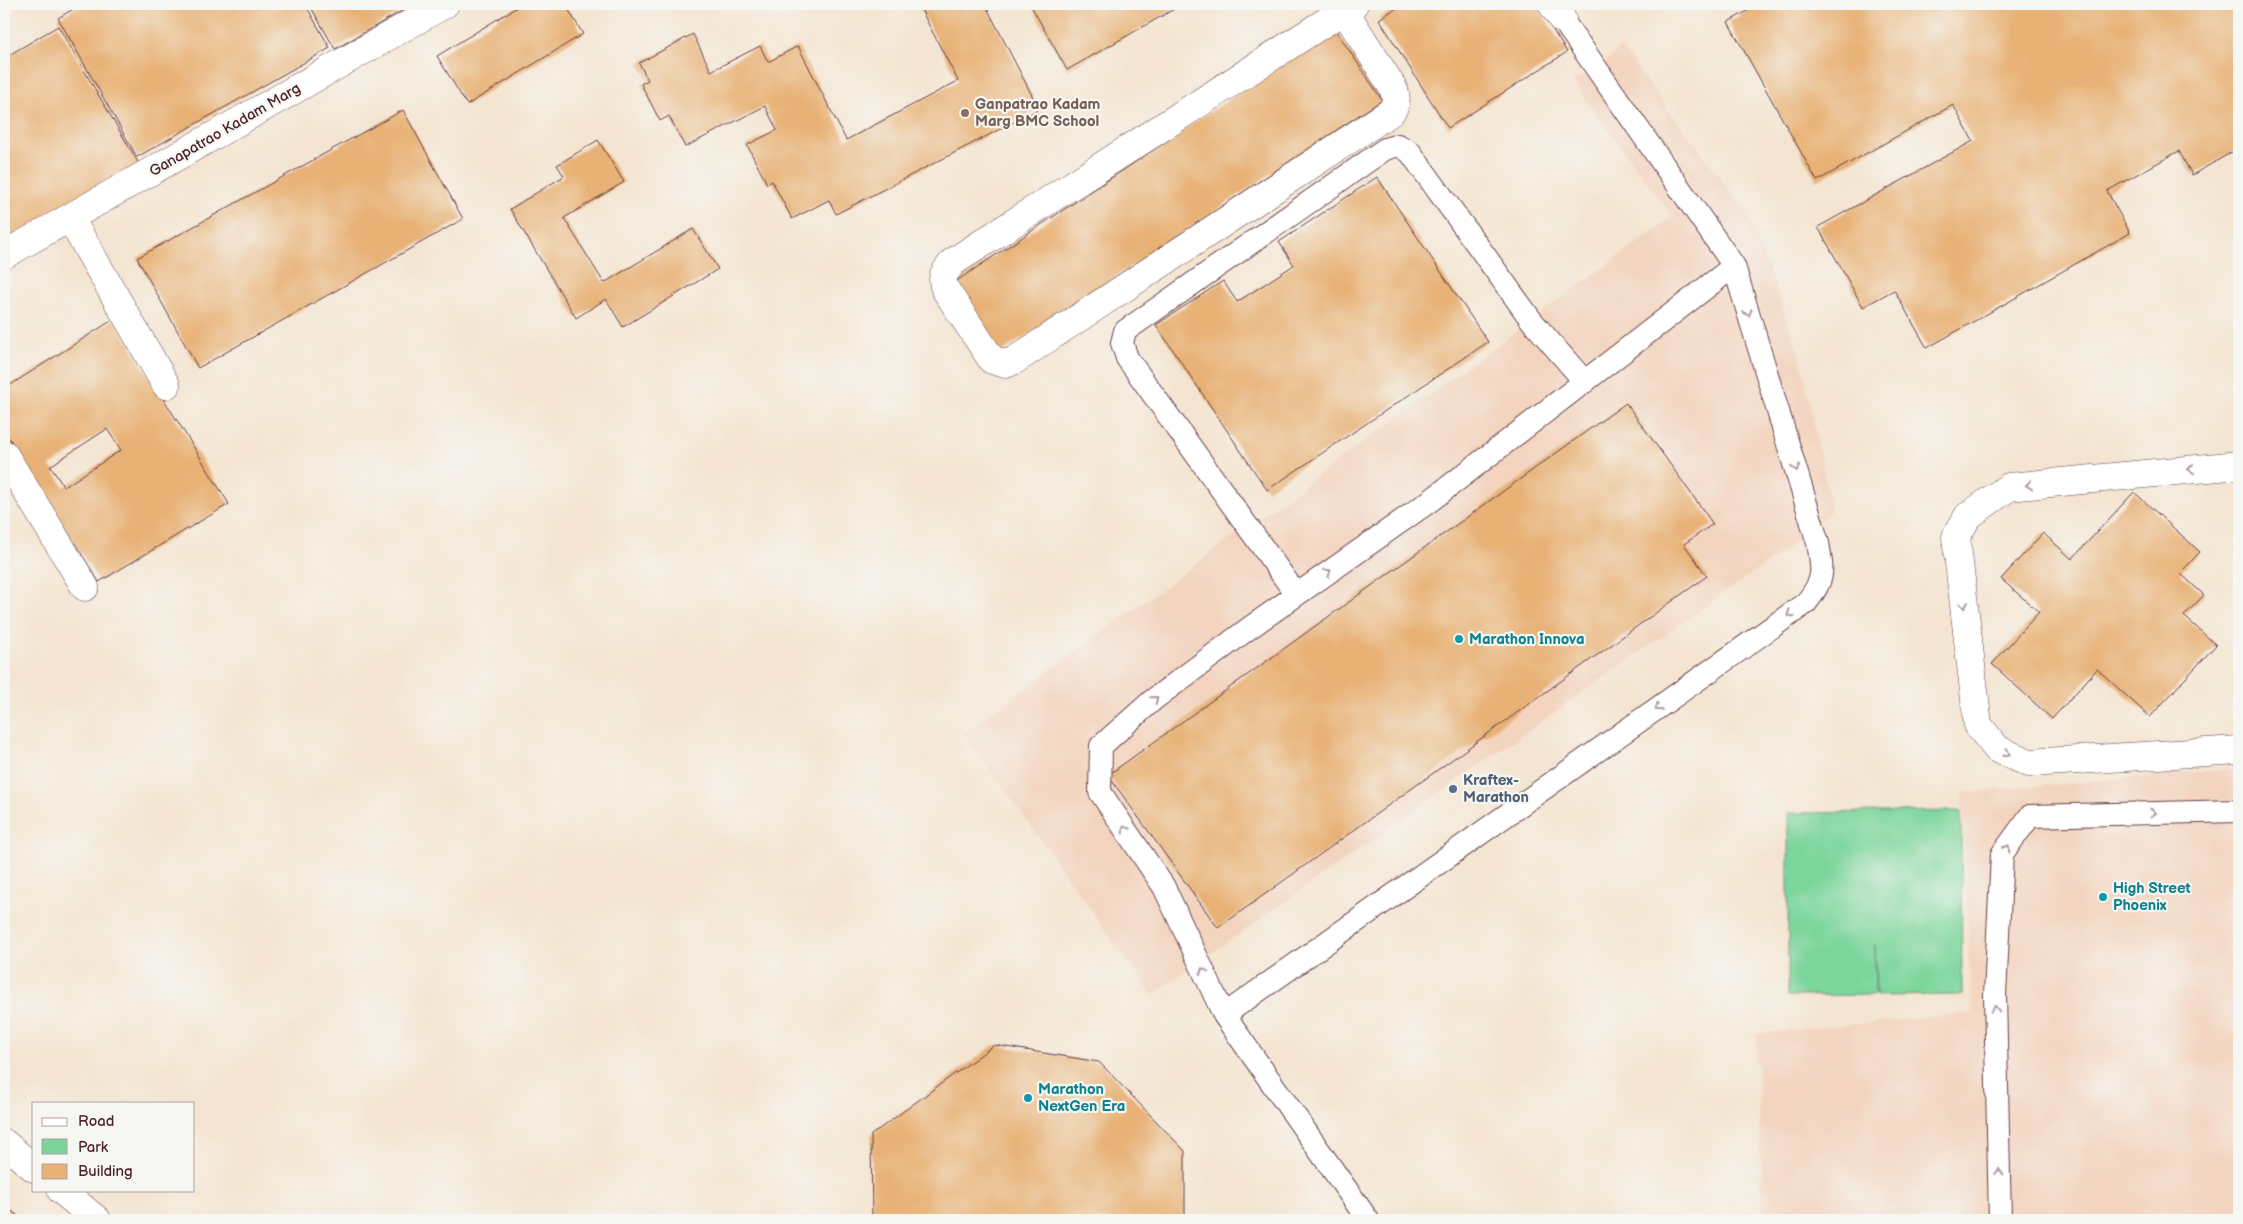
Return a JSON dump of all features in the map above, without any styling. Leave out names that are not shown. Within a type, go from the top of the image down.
[{"type":"street","name":"Ganapatrao Kadam Marg","points":[[4,255],[445,4]]},
{"type":"street","points":[[1349,7],[1397,97],[1396,104],[1391,112],[1015,360],[1006,364],[992,360],[945,289],[942,280],[944,272],[953,262],[1349,7]]},
{"type":"street","points":[[70,218],[166,385]]},
{"type":"street","points":[[4,454],[86,587]]},
{"type":"street","points":[[2239,464],[2009,487],[1968,516],[1956,537],[1978,725],[1997,749],[2029,763],[2239,750]]},
{"type":"street","points":[[4,1144],[32,1166]]},
{"type":"street","points":[[63,1192],[98,1220]]},
{"type":"lane","points":[[1224,1016],[1806,602],[1820,585],[1822,565],[1818,543],[1734,266],[1557,12]]},
{"type":"lane","points":[[1296,594],[1127,358],[1122,343],[1126,331],[1385,148],[1398,145],[1410,152],[1532,321],[1585,382]]},
{"type":"lane","points":[[1368,1220],[1224,1016],[1164,888],[1100,792],[1101,746],[1153,700],[1296,594],[1430,500],[1734,266]]},
{"type":"lane","points":[[2000,1220],[1995,995],[2002,854],[2030,816],[2239,811]]},
{"type":"shaded area","points":[[1621,47],[1746,211],[1799,351],[1831,510],[1787,549],[1152,995],[964,733],[1673,217],[1572,81],[1599,69]]},
{"type":"shaded area","name":"High Street Phoenix","points":[[2239,768],[2239,1220],[1763,1220],[1756,1034],[1971,1013],[1962,793]]},
{"type":"green space","points":[[1961,811],[1962,995],[1876,996],[1875,946],[1875,995],[1788,996],[1788,813]]},
{"type":"building","points":[[82,4],[305,4],[330,48],[137,157],[58,18]]},
{"type":"building","points":[[309,4],[414,4],[335,49]]},
{"type":"building","points":[[522,4],[565,4],[583,34],[467,105],[437,56]]},
{"type":"building","name":"Ganpatrao Kadam Marg BMC School","points":[[918,4],[985,4],[1039,109],[836,214],[829,200],[792,219],[772,181],[767,184],[747,145],[777,130],[765,106],[685,147],[669,116],[660,121],[641,84],[648,80],[639,63],[693,34],[711,71],[760,46],[768,62],[798,46],[846,140],[958,81]]},
{"type":"building","points":[[1030,4],[1183,4],[1067,70]]},
{"type":"building","points":[[1403,4],[1536,4],[1567,52],[1448,128],[1379,19]]},
{"type":"building","points":[[1760,4],[2239,4],[2239,148],[2192,175],[2179,151],[2107,191],[2130,233],[1927,348],[1894,290],[1863,307],[1818,227],[1973,141],[1953,105],[1817,181],[1728,22]]},
{"type":"building","points":[[58,26],[142,169],[4,249],[4,58]]},
{"type":"building","points":[[1335,29],[1382,100],[999,354],[952,284]]},
{"type":"building","points":[[403,110],[463,219],[198,368],[137,258]]},
{"type":"building","points":[[598,140],[624,182],[564,218],[604,283],[693,229],[718,269],[623,327],[606,299],[576,318],[510,209],[564,176],[557,165]]},
{"type":"building","points":[[1377,177],[1488,342],[1267,490],[1156,325],[1223,281],[1237,302],[1294,265],[1279,242]]},
{"type":"building","points":[[114,319],[229,504],[99,582],[4,430],[4,389]],"holes":[[[107,429],[121,450],[64,487],[50,466]]]},
{"type":"building","name":"Marathon Innova","points":[[1626,403],[1713,524],[1684,544],[1707,576],[1218,928],[1108,775]]},
{"type":"building","points":[[2134,492],[2200,552],[2180,573],[2204,595],[2184,616],[2216,645],[2150,717],[2097,669],[2052,719],[1992,664],[2039,612],[2001,579],[2043,533],[2072,559]]},
{"type":"building","name":"Marathon NextGen Era","points":[[994,1045],[1099,1062],[1185,1151],[1185,1220],[872,1220],[871,1135]]},
{"type":"building","points":[[4,1205],[23,1220],[4,1220]]},
{"type":"place","name":"Ganpatrao Kadam Marg BMC School","points":[[965,113]]},
{"type":"place","name":"Marathon Innova","points":[[1459,639]]},
{"type":"place","name":"Kraftex- Marathon","points":[[1453,789]]},
{"type":"place","name":"High Street Phoenix","points":[[2103,897]]},
{"type":"place","name":"Marathon NextGen Era","points":[[1028,1098]]}]
